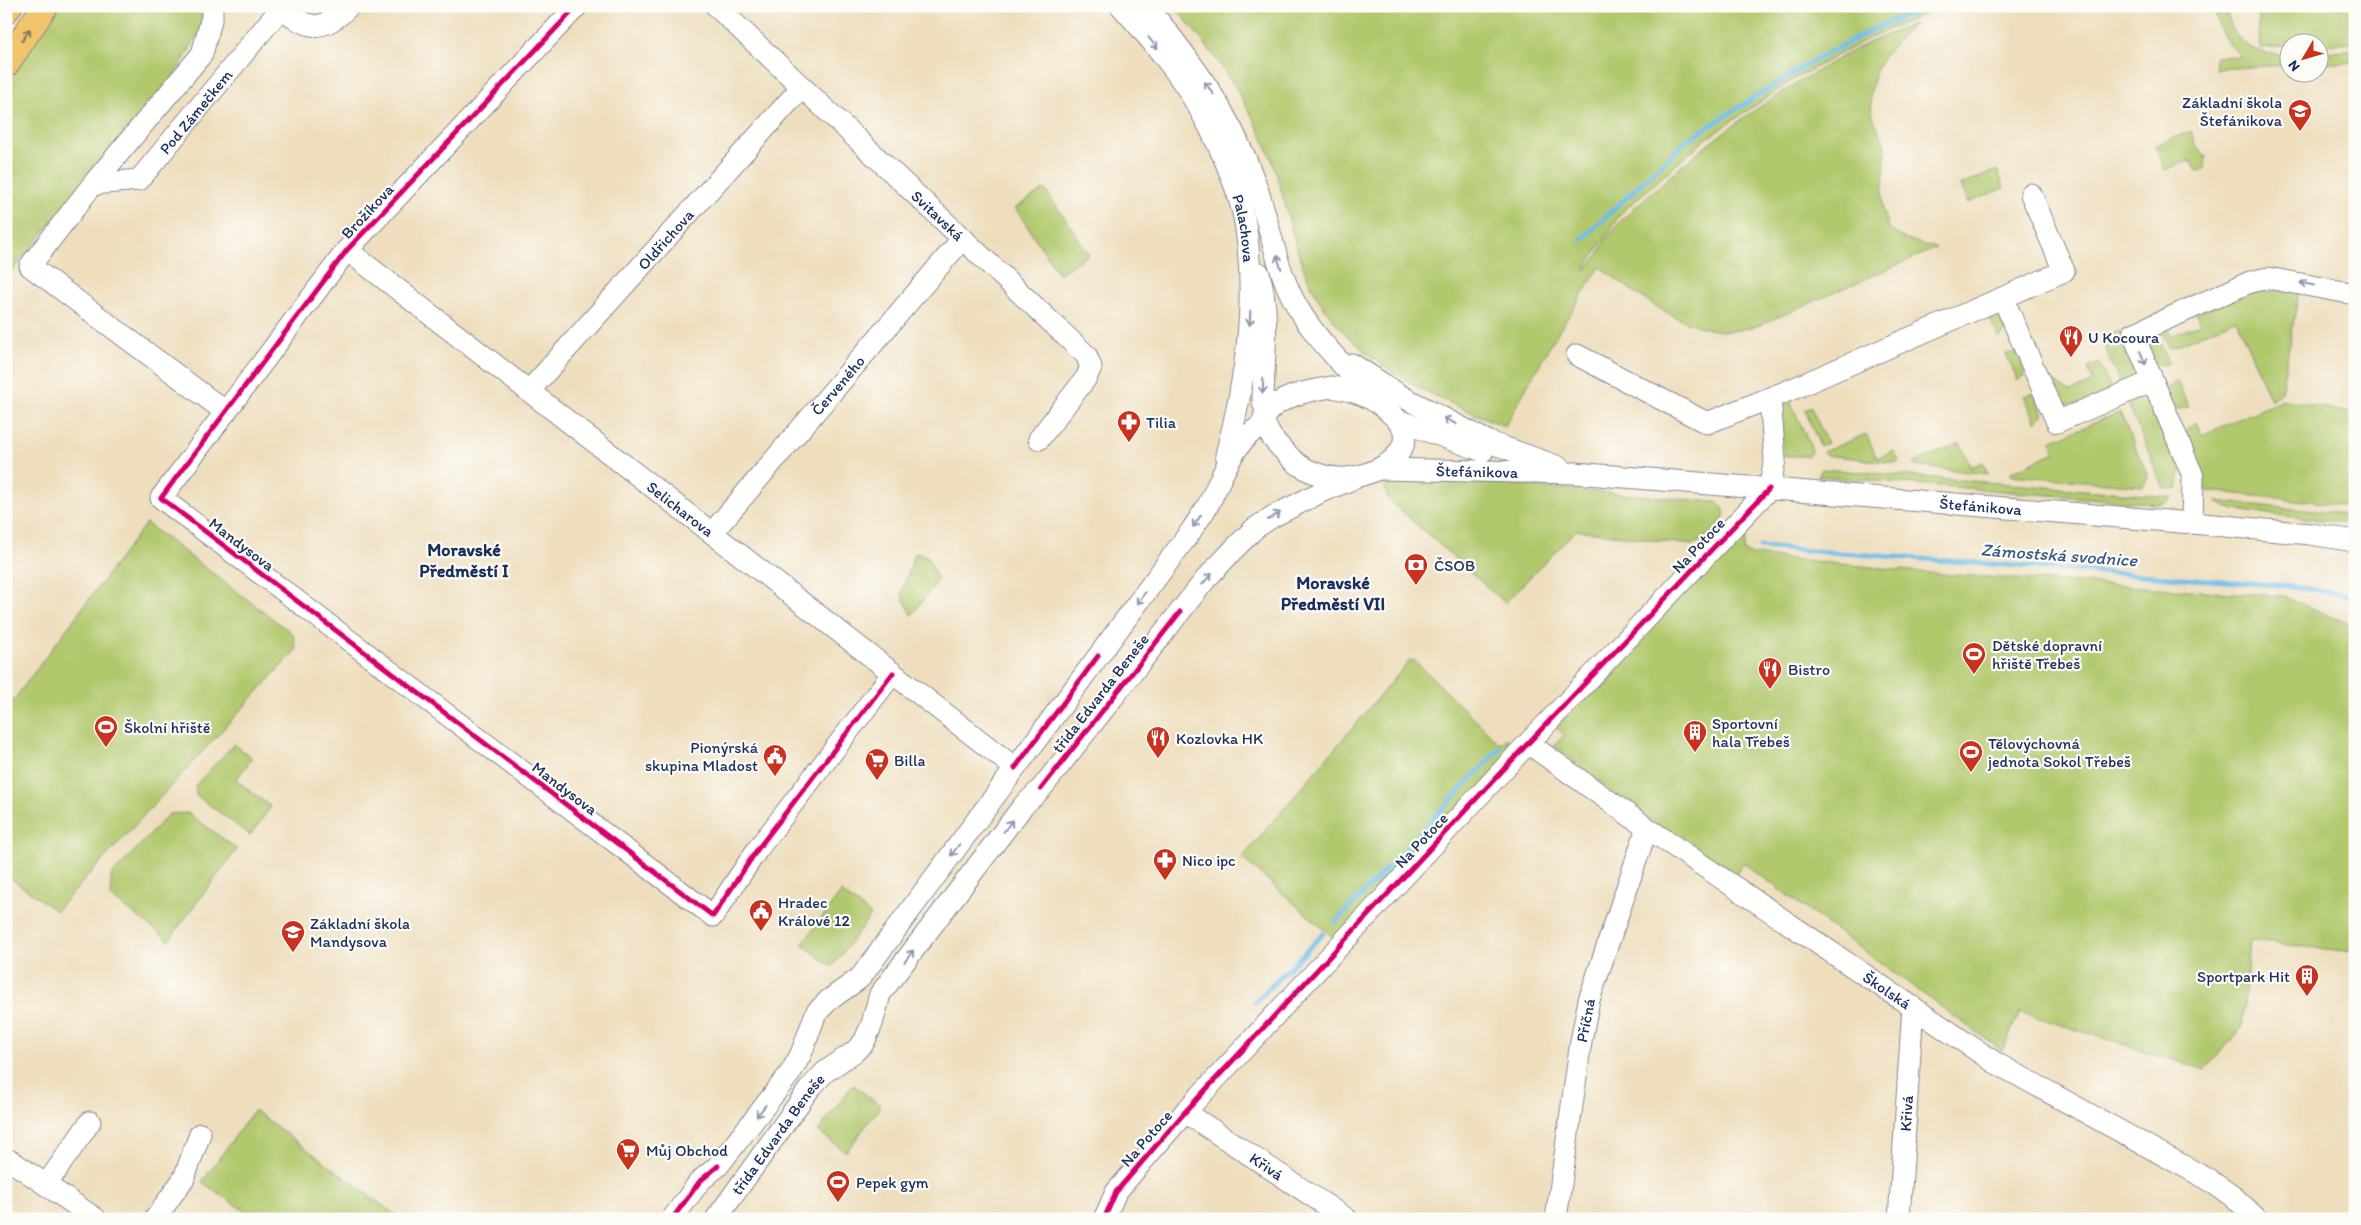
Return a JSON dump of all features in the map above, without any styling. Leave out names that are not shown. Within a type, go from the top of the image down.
[{"type":"main road","points":[[6,10],[9,6]]},
{"type":"main road","points":[[6,64],[45,6]]},
{"type":"street","name":"Pod Zámečkem","points":[[212,6],[212,17],[202,54],[92,184],[30,266],[226,412]]},
{"type":"street","name":"Pod Zámečkem","points":[[92,184],[139,180],[281,7],[306,26],[325,25],[349,6]]},
{"type":"street","name":"Brožíkova","points":[[161,498],[347,250],[576,6]]},
{"type":"street","name":"Svitavská","points":[[716,6],[1075,344],[1090,362],[1090,371],[1086,378],[1039,439]]},
{"type":"street","name":"Palachova","points":[[1121,6],[1176,71],[1197,104],[1213,134],[1228,170],[1247,235],[1250,316],[1247,361],[1238,407],[1219,481]]},
{"type":"street","name":"Palachova","points":[[1147,6],[1192,62],[1214,95],[1233,130],[1254,179],[1279,264],[1293,299],[1306,321],[1373,400]]},
{"type":"street","name":"Oldřichova","points":[[529,391],[802,87]]},
{"type":"street","points":[[1577,355],[1707,423],[1770,398],[2064,271],[2032,194]]},
{"type":"street","points":[[1219,481],[1238,446],[1250,432],[1266,418],[1279,403],[1311,390],[1330,388],[1350,389],[1373,400],[1397,420],[1402,427],[1403,445],[1397,456],[1378,469],[1355,478],[1326,477],[1307,470],[1277,444],[1266,418],[1262,403],[1266,304],[1247,235]]},
{"type":"street","name":"Červeného","points":[[712,533],[963,238]]},
{"type":"street","name":"Selicharova","points":[[347,250],[1015,768]]},
{"type":"street","points":[[2192,523],[2193,476],[2133,334],[2250,282],[2268,278],[2355,294]]},
{"type":"street","points":[[2003,298],[2058,422],[2153,381]]},
{"type":"street","points":[[1329,349],[1403,397],[1481,438],[1575,473]]},
{"type":"street","points":[[1769,489],[1775,460],[1770,398]]},
{"type":"street","name":"Štefánikova","points":[[1397,420],[1485,451],[1575,473]]},
{"type":"street","name":"Štefánikova","points":[[1378,469],[1575,473],[2192,523],[2310,534],[2355,541]]},
{"type":"street","name":"třída Edvarda Beneše","points":[[716,1219],[810,1088],[825,1072],[847,1058],[864,1042],[872,1024],[880,994],[1023,806],[1041,789],[1205,580],[1254,529],[1272,517],[1323,490],[1355,478]]},
{"type":"street","name":"třída Edvarda Beneše","points":[[672,1219],[700,1181],[718,1166],[791,1072],[801,1054],[816,1013],[860,978],[1190,531],[1206,508],[1219,481]]},
{"type":"street","name":"Na Potoce","points":[[1104,1219],[1116,1192],[1185,1112],[1528,743],[1769,489]]},
{"type":"street","name":"Mandysova","points":[[161,498],[713,916],[757,850],[893,673]]},
{"type":"street","name":"Školská","points":[[1528,743],[1647,828],[1994,1062],[2210,1180],[2235,1198],[2257,1219]]},
{"type":"street","name":"Příčná","points":[[1556,1219],[1581,1041],[1589,1000],[1647,828]]},
{"type":"street","points":[[836,996],[848,995],[859,1001],[866,1010],[872,1024]]},
{"type":"street","name":"Křivá","points":[[1899,1219],[1913,1007]]},
{"type":"street","name":"třída Edvarda Beneše","points":[[808,1032],[810,1051],[817,1058],[828,1063],[847,1058]]},
{"type":"street","name":"Křivá","points":[[1185,1112],[1347,1219]]},
{"type":"street","points":[[46,1185],[90,1122]]},
{"type":"street","points":[[155,1219],[184,1178],[200,1134]]},
{"type":"street","points":[[11,1161],[96,1219]]},
{"type":"green space","points":[[55,6],[202,6],[201,29],[177,71],[6,278],[6,79]]},
{"type":"green space","points":[[1174,6],[1944,6],[1875,35],[1794,79],[1707,138],[1621,213],[1584,270],[1592,263],[1615,227],[1639,203],[1681,166],[1729,129],[1778,95],[1863,45],[1915,23],[1880,63],[1872,87],[1871,100],[1874,119],[1885,146],[1883,208],[1889,228],[1896,234],[1936,248],[1760,325],[1733,331],[1698,326],[1680,319],[1645,299],[1600,267],[1554,339],[1505,426],[1452,404],[1400,377],[1354,342],[1334,321],[1309,282],[1296,246],[1276,172],[1251,114],[1228,76]]},
{"type":"green space","points":[[2214,6],[2226,6],[2233,29],[2239,38],[2246,45],[2255,49],[2265,53],[2278,54],[2278,66],[2216,69],[2215,57],[2241,56],[2222,34]]},
{"type":"green space","points":[[2258,6],[2355,6],[2355,43],[2328,44],[2328,32],[2278,32],[2278,47],[2260,48]]},
{"type":"green space","points":[[2355,51],[2355,62],[2328,64],[2328,52]]},
{"type":"green space","points":[[2191,131],[2197,148],[2206,156],[2205,168],[2201,171],[2196,170],[2193,162],[2189,160],[2165,170],[2155,146]]},
{"type":"green space","points":[[1997,170],[2004,188],[1968,203],[1961,185]]},
{"type":"green space","points":[[1045,189],[1089,254],[1059,274],[1015,208]]},
{"type":"green space","points":[[2280,290],[2299,291],[2281,392],[2271,400],[2236,319],[2169,349],[2160,328],[2166,326],[2171,336],[2200,324],[2196,313],[2247,295]]},
{"type":"green space","points":[[1987,312],[1998,312],[2006,331],[1999,338]]},
{"type":"green space","points":[[2121,330],[2132,353],[2135,367],[2129,380],[2121,386],[2103,343],[2109,335]]},
{"type":"green space","points":[[2155,331],[2169,363],[2164,365],[2152,361],[2145,340]]},
{"type":"green space","points":[[2006,354],[2018,354],[2025,374],[2018,381]]},
{"type":"green space","points":[[2099,363],[2111,390],[2092,399],[2069,404],[2062,401],[2049,385],[2055,382],[2070,392],[2093,382],[2088,368]]},
{"type":"green space","points":[[2177,381],[2189,407],[2178,409],[2172,406],[2166,393],[2168,388]]},
{"type":"green space","points":[[2030,394],[2036,396],[2043,415],[2036,422],[2024,396]]},
{"type":"green space","points":[[1789,398],[1811,448],[1811,453],[1808,456],[1784,456],[1781,417],[1782,409]]},
{"type":"green space","points":[[2138,399],[2152,406],[2181,471],[2177,489],[2163,487],[2127,401]]},
{"type":"green space","points":[[2287,400],[2355,414],[2355,506],[2207,491],[2205,488],[2185,440],[2187,428],[2196,422],[2202,435],[2280,401]]},
{"type":"green space","points":[[1811,407],[1827,443],[1820,446],[1805,410]]},
{"type":"green space","points":[[2120,412],[2148,477],[2143,486],[2011,475],[2011,472],[2055,452],[2051,441]]},
{"type":"green space","points":[[1866,434],[1877,458],[1894,451],[1899,461],[1897,463],[1825,455],[1823,452]]},
{"type":"green space","points":[[1960,443],[1971,467],[1983,462],[1988,474],[1916,466],[1914,463]]},
{"type":"green space","points":[[1822,469],[2172,497],[2167,502],[2159,504],[1818,476]]},
{"type":"green space","points":[[1396,478],[1518,485],[1717,502],[1722,506],[1725,514],[1720,524],[1712,533],[1692,545],[1576,530],[1505,603],[1388,499],[1383,480]]},
{"type":"green space","points":[[2216,501],[2344,514],[2355,516],[2355,524],[2234,510]]},
{"type":"green space","name":"Školní hřiště","points":[[146,523],[293,634],[296,650],[56,911],[6,875],[6,710]]},
{"type":"green space","name":"Tělovýchovná jednota Sokol Třebeš","points":[[1748,523],[1744,551],[1752,555],[1941,574],[2282,596],[2355,626],[2355,952],[2250,941],[2242,1028],[2205,1070],[2020,1012],[2002,1051],[1743,863],[1734,876],[1622,800],[1554,746],[1564,735],[1556,727]]},
{"type":"green space","points":[[915,553],[927,556],[938,580],[912,615],[901,594]]},
{"type":"green space","points":[[1414,660],[1500,744],[1506,738],[1516,750],[1335,939],[1242,858],[1409,661]]},
{"type":"green space","points":[[234,744],[252,758],[236,780],[271,807],[250,835],[196,795],[195,786]]},
{"type":"green space","points":[[188,813],[237,849],[169,940],[111,897],[111,876],[169,814]]},
{"type":"green space","points":[[841,892],[871,915],[832,967],[802,944]]},
{"type":"green space","points":[[853,1085],[881,1106],[846,1152],[818,1131]]},
{"type":"green space","points":[[254,1110],[401,1219],[256,1219],[202,1182]]},
{"type":"waterway","points":[[1581,240],[1687,140],[1816,59],[1878,27],[1929,6]]},
{"type":"waterway","name":"Zámostská svodnice","points":[[1760,547],[2290,586],[2355,596]]},
{"type":"waterway","name":"Zámostská svodnice","points":[[1336,922],[1500,748]]},
{"type":"waterway","name":"Zámostská svodnice","points":[[1255,1002],[1323,934]]},
{"type":"cycle path","points":[[577,6],[347,250],[161,498],[713,916],[757,850],[893,673]]},
{"type":"cycle path","points":[[1104,1219],[1116,1192],[1185,1112],[1516,756],[1769,489]]},
{"type":"cycle path","points":[[1041,789],[1180,612]]},
{"type":"cycle path","points":[[1015,768],[1098,656]]},
{"type":"cycle path","points":[[672,1219],[700,1181],[718,1166]]},
{"type":"place","name":"Základní škola Štefánikova","points":[[2300,132]]},
{"type":"place","name":"U Kocoura","points":[[2071,358]]},
{"type":"place","name":"Tilia","points":[[1129,443]]},
{"type":"place","name":"ČSOB","points":[[1416,586]]},
{"type":"place","name":"Dětské dopravní hřiště Třebeš","points":[[1974,675]]},
{"type":"place","name":"Bistro","points":[[1770,690]]},
{"type":"place","name":"Školní hřiště","points":[[106,748]]},
{"type":"place","name":"Sportovní hala Třebeš","points":[[1695,753]]},
{"type":"place","name":"Kozlovka HK","points":[[1158,759]]},
{"type":"place","name":"Tělovýchovná jednota Sokol Třebeš","points":[[1971,773]]},
{"type":"place","name":"Pionýrská skupina Mladost","points":[[775,777]]},
{"type":"place","name":"Billa","points":[[877,781]]},
{"type":"place","name":"Nico ipc","points":[[1165,881]]},
{"type":"place","name":"Hradec Králové 12","points":[[761,932]]},
{"type":"place","name":"Základní škola Mandysova","points":[[293,953]]},
{"type":"place","name":"Sportpark Hit","points":[[2307,997]]},
{"type":"place","name":"Můj Obchod","points":[[628,1171]]},
{"type":"place","name":"Pepek gym","points":[[838,1203]]},
{"type":"district","name":"Moravské Předměstí I","points":[[464,560]]},
{"type":"district","name":"Moravské Předměstí VII","points":[[1333,593]]}]
